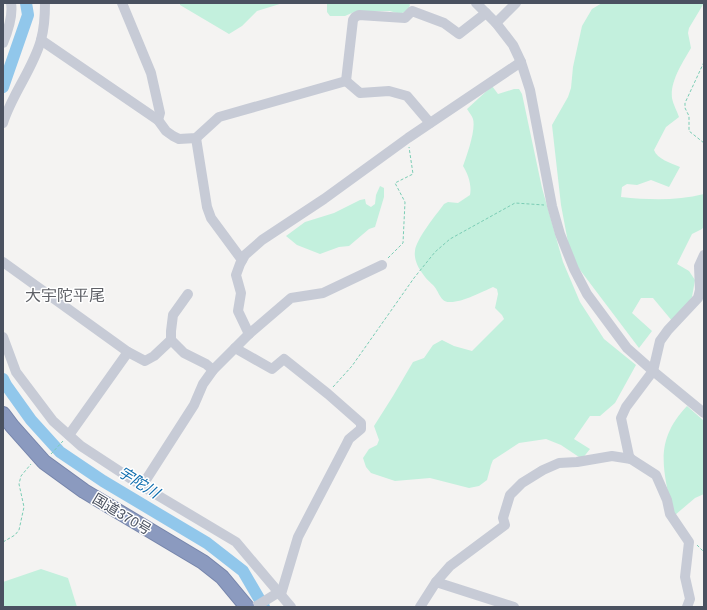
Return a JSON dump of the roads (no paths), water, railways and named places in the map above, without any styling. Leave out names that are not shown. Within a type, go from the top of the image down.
[{"type":"highway","name":"国道370号","points":[[3,414],[12,426],[43,457],[44,462],[84,491],[203,562],[222,577],[246,607]]},
{"type":"street","points":[[3,43],[8,26],[11,3]]},
{"type":"street","points":[[3,123],[8,109],[34,59],[41,40],[45,3]]},
{"type":"street","points":[[122,3],[151,73],[160,113],[158,120]]},
{"type":"street","points":[[476,3],[496,23],[512,45],[521,62],[530,90],[552,206],[560,234],[574,269],[587,294],[627,348],[704,413]]},
{"type":"street","points":[[496,23],[516,3]]},
{"type":"street","points":[[346,81],[353,20],[355,17],[360,15],[405,18],[412,11],[444,23],[459,34],[486,12]]},
{"type":"street","points":[[41,40],[158,120],[166,131],[179,139],[196,138],[219,117],[346,81]]},
{"type":"street","points":[[249,334],[238,311],[241,293],[236,275],[245,255],[256,245],[324,199],[408,138],[521,62]]},
{"type":"street","points":[[346,81],[360,93],[389,91],[407,96],[430,123]]},
{"type":"street","points":[[196,138],[207,207],[211,218],[242,260]]},
{"type":"street","points":[[631,459],[627,450],[621,418],[626,407],[653,371],[660,341],[668,330],[698,298],[700,290],[699,266],[704,255]]},
{"type":"street","points":[[3,262],[128,352],[145,361],[154,356],[171,340]]},
{"type":"street","points":[[142,486],[194,404],[203,384],[213,370],[249,334],[291,298],[323,292],[382,265]]},
{"type":"street","points":[[188,294],[173,315],[171,340],[184,353],[206,364],[213,370]]},
{"type":"street","points":[[3,337],[16,372],[66,438],[81,446],[142,486],[236,542],[291,607]]},
{"type":"street","points":[[235,348],[272,369],[284,359],[328,394],[361,423],[360,429],[349,439],[298,537],[278,593],[255,607]]},
{"type":"street","points":[[66,438],[128,352]]},
{"type":"street","points":[[420,607],[436,582],[450,566],[505,525],[503,518],[510,495],[522,483],[543,470],[559,464],[612,456],[631,459],[656,475],[667,500],[670,514],[689,542],[684,577],[690,599],[687,607]]},
{"type":"street","points":[[436,582],[514,607]]},
{"type":"waterway","name":"宇陀川","points":[[3,87],[28,15],[26,3]]},
{"type":"waterway","name":"宇陀川","points":[[3,379],[31,420],[60,452],[103,481],[207,543],[243,571],[264,607]]},
{"type":"district","name":"大宇陀平尾","points":[[65,295]]}]
